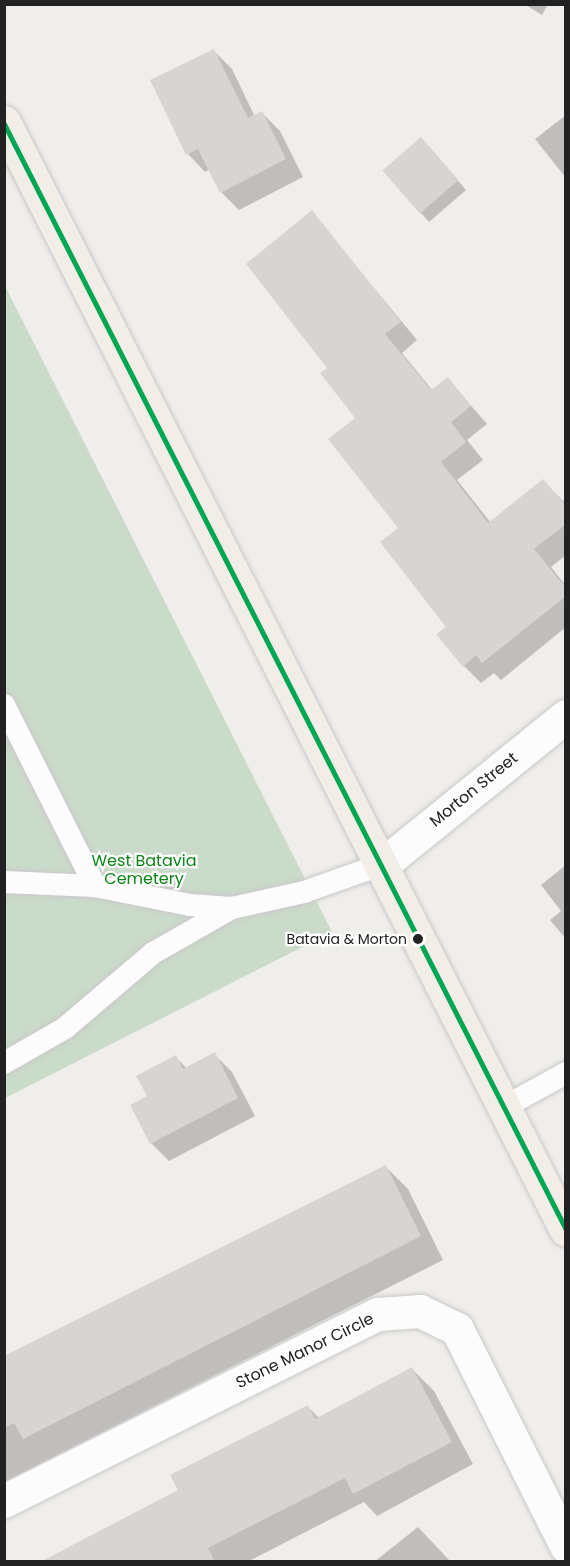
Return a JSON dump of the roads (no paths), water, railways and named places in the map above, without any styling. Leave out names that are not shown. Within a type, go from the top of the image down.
[{"type":"main road","points":[[4,122],[383,864],[566,1230]]},
{"type":"street","name":"Morton Street","points":[[383,864],[566,716]]},
{"type":"street","name":"Stone Manor Circle","points":[[4,1501],[378,1314],[420,1311],[457,1329],[566,1546]]},
{"type":"lane","points":[[4,705],[95,886]]},
{"type":"lane","points":[[4,1063],[65,1028],[153,954],[232,908],[304,892],[383,864]]},
{"type":"lane","points":[[4,882],[95,886],[170,902],[232,908]]},
{"type":"lane","points":[[504,1107],[566,1073]]},
{"type":"place","name":"Batavia & Morton","points":[[418,939]]},
{"type":"park label","name":"West Batavia Cemetery","points":[[144,870]]}]
